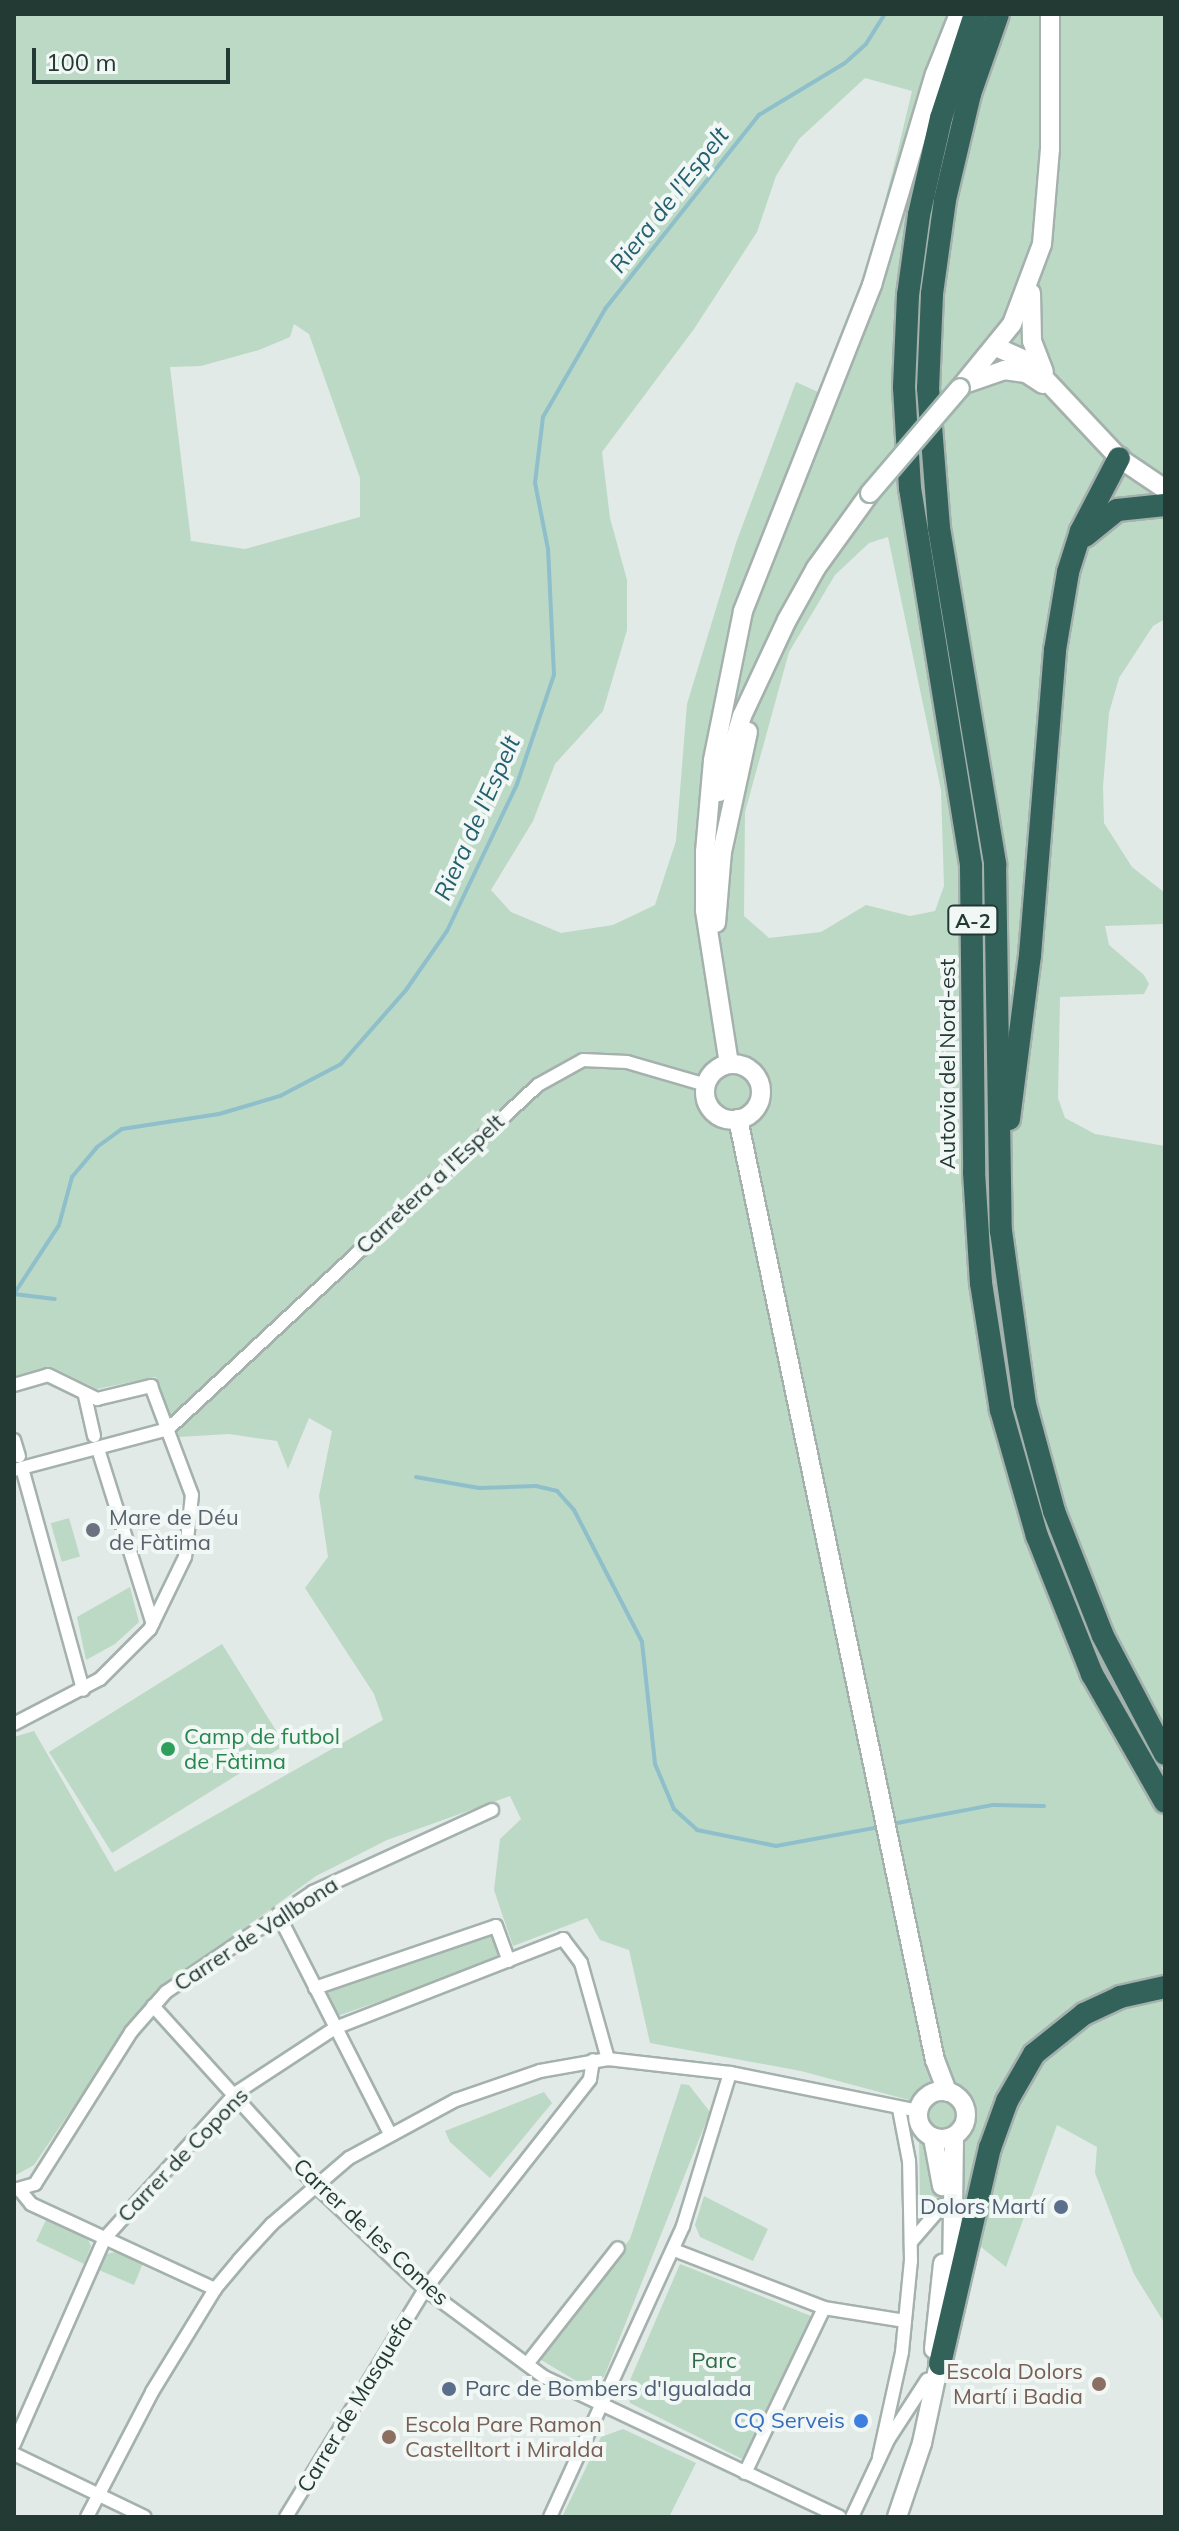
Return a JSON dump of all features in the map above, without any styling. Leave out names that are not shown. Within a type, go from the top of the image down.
[{"type":"highway","name":"Autovia del Nord-est","points":[[975,14],[950,87],[919,215],[908,295],[904,387],[914,518],[971,866],[974,1172],[981,1283],[1001,1410],[1037,1536],[1092,1674],[1165,1802]]},
{"type":"highway","name":"A-2","points":[[998,14],[970,94],[945,200],[932,294],[928,388],[939,528],[995,864],[998,1158],[1007,1294],[1039,1460],[1096,1622],[1165,1754]]},
{"type":"highway","points":[[998,1158],[1009,1117],[1030,955],[1055,650],[1071,561],[1119,458]]},
{"type":"highway","points":[[1071,561],[1093,524],[1105,516],[1130,506],[1165,505]]},
{"type":"highway","points":[[934,2372],[990,2148],[1007,2101],[1027,2066],[1084,2014],[1120,1997],[1165,1987]]},
{"type":"street","points":[[729,1064],[705,900],[713,760],[743,611],[872,285],[935,74],[959,14]]},
{"type":"street","points":[[1050,14],[1048,184],[1031,283],[1032,341],[1055,393]]},
{"type":"street","points":[[705,900],[721,782],[742,716],[816,568],[870,493],[996,347],[1031,283]]},
{"type":"street","points":[[996,347],[1029,362],[1119,458],[1165,489]]},
{"type":"street","points":[[960,388],[1004,370],[1026,373],[1055,393]]},
{"type":"street","points":[[714,978],[722,852],[732,796],[774,649]]},
{"type":"street","name":"Carretera a l'Espelt","points":[[168,1429],[191,1404],[538,1085],[583,1060],[627,1062],[706,1085]]},
{"type":"street","points":[[729,1064],[754,1074],[761,1091],[755,1108],[738,1119],[712,1111],[706,1085],[716,1070],[729,1064]]},
{"type":"street","points":[[738,1119],[910,1934],[940,2092]]},
{"type":"street","points":[[14,1385],[48,1375],[85,1396],[97,1399],[151,1386],[192,1495],[191,1516],[178,1579],[153,1624],[120,1662],[83,1690],[14,1724]]},
{"type":"street","points":[[85,1396],[96,1442],[153,1624]]},
{"type":"street","points":[[18,1464],[96,1442],[168,1429]]},
{"type":"street","points":[[14,1440],[18,1464],[83,1690]]},
{"type":"street","name":"Carrer de Vallbona","points":[[16,2190],[35,2184],[131,2032],[153,2006],[212,1957],[278,1914],[369,1864],[492,1810]]},
{"type":"street","points":[[278,1914],[390,2134]]},
{"type":"street","points":[[315,1988],[496,1926],[509,1961]]},
{"type":"street","name":"Carrer de Copons","points":[[14,2444],[105,2238],[236,2093],[335,2028],[563,1939],[575,1950],[608,2059]]},
{"type":"street","name":"Carrer de les Comes","points":[[153,2006],[236,2093],[316,2186],[425,2289],[527,2364],[605,2407],[840,2517]]},
{"type":"street","points":[[87,2517],[97,2493],[215,2289],[272,2224],[316,2186],[390,2134],[456,2100],[540,2071],[608,2059],[730,2073],[918,2111],[940,2092]]},
{"type":"street","name":"Carrer de Masquefa","points":[[286,2517],[425,2289],[590,2079],[593,2060]]},
{"type":"street","points":[[550,2517],[605,2407],[674,2250],[730,2073]]},
{"type":"street","points":[[933,2138],[954,2136],[964,2126],[966,2111],[960,2098],[940,2092]]},
{"type":"street","points":[[879,2457],[905,2321],[911,2242],[909,2161],[899,2109]]},
{"type":"street","points":[[888,2517],[913,2447],[934,2372],[943,2281],[943,2205],[933,2138],[923,2130],[918,2111]]},
{"type":"street","points":[[897,2517],[922,2443],[952,2281],[954,2136]]},
{"type":"street","points":[[16,2190],[31,2204],[215,2289]]},
{"type":"street","points":[[911,2242],[943,2205]]},
{"type":"street","points":[[527,2364],[618,2248]]},
{"type":"street","points":[[674,2250],[824,2308],[905,2321]]},
{"type":"street","points":[[745,2473],[824,2308]]},
{"type":"street","points":[[852,2517],[879,2457],[934,2372]]},
{"type":"street","points":[[14,2454],[145,2517]]},
{"type":"green space","points":[[14,14],[1165,14],[1165,619],[1153,626],[1119,678],[1109,713],[1103,787],[1104,823],[1132,867],[1165,893],[1165,924],[1105,926],[1109,945],[1144,975],[1149,984],[1144,994],[1060,997],[1058,1098],[1065,1118],[1095,1134],[1165,1146],[1165,2324],[1134,2274],[1095,2173],[1097,2147],[1057,2125],[1006,2267],[920,2198],[919,2138],[909,2100],[801,2071],[650,2043],[629,1950],[600,1940],[587,1918],[513,1946],[494,1890],[500,1839],[521,1819],[510,1796],[387,1840],[316,1876],[159,1990],[135,2016],[34,2165],[14,2176],[14,1737],[34,1731],[115,1872],[383,1720],[374,1694],[305,1588],[328,1557],[319,1496],[332,1431],[309,1418],[288,1469],[277,1441],[229,1434],[179,1437],[156,1377],[97,1389],[52,1367],[14,1376]],"holes":[[[865,78],[912,91],[862,290],[820,393],[796,382],[736,543],[687,704],[676,841],[655,905],[613,925],[561,933],[511,912],[491,890],[533,821],[555,764],[603,711],[627,630],[627,580],[610,518],[602,452],[694,329],[757,232],[776,176],[799,139]],[[294,324],[309,334],[360,478],[360,517],[245,549],[191,541],[170,367],[201,366],[259,350],[290,337]],[[888,537],[941,790],[944,886],[935,911],[910,916],[866,905],[821,932],[769,938],[744,916],[745,812],[789,652],[835,575],[869,543]]]},
{"type":"green space","points":[[69,1518],[80,1556],[62,1562],[51,1523]]},
{"type":"green space","points":[[130,1587],[139,1622],[115,1644],[86,1660],[77,1617]]},
{"type":"green space","name":"Camp de futbol de Fàtima","points":[[222,1644],[285,1745],[112,1853],[49,1752]]},
{"type":"green space","points":[[492,1933],[501,1959],[336,2016],[327,1990]]},
{"type":"green space","points":[[681,2084],[689,2085],[710,2112],[604,2377],[578,2382],[538,2358],[630,2239]]},
{"type":"green space","points":[[544,2092],[552,2103],[490,2178],[450,2142],[445,2131]]},
{"type":"green space","points":[[704,2196],[768,2229],[753,2261],[700,2237],[695,2225]]},
{"type":"green space","points":[[46,2220],[87,2237],[91,2246],[84,2264],[36,2241]]},
{"type":"green space","points":[[116,2252],[143,2263],[134,2285],[99,2270],[106,2254]]},
{"type":"green space","name":"Parc","points":[[680,2264],[811,2316],[744,2460],[630,2403],[627,2387]]},
{"type":"green space","points":[[623,2429],[696,2463],[669,2517],[562,2517],[601,2437]]},
{"type":"waterway","name":"Riera de l'Espelt","points":[[14,1294],[59,1225],[72,1177],[97,1147],[122,1129],[219,1114],[280,1096],[341,1064],[406,990],[447,931],[517,784],[554,675],[548,549],[535,483],[543,417],[605,309],[759,115],[845,63],[866,44],[885,14]]},
{"type":"waterway","points":[[14,1294],[55,1299]]},
{"type":"waterway","points":[[416,1477],[479,1488],[536,1486],[557,1491],[574,1510],[642,1642],[655,1764],[674,1809],[697,1830],[776,1846],[880,1827]]},
{"type":"waterway","points":[[892,1824],[993,1805],[1044,1806]]},
{"type":"place","name":"Mare de Déu de Fàtima","points":[[93,1530]]},
{"type":"place","name":"Camp de futbol de Fàtima","points":[[168,1749]]},
{"type":"place","name":"Dolors Martí","points":[[1061,2207]]},
{"type":"place","name":"Escola Dolors Martí i Badia","points":[[1099,2384]]},
{"type":"place","name":"Parc de Bombers d'Igualada","points":[[449,2389]]},
{"type":"place","name":"CQ Serveis","points":[[861,2421]]},
{"type":"place","name":"Escola Pare Ramon Castelltort i Miralda","points":[[389,2437]]}]
